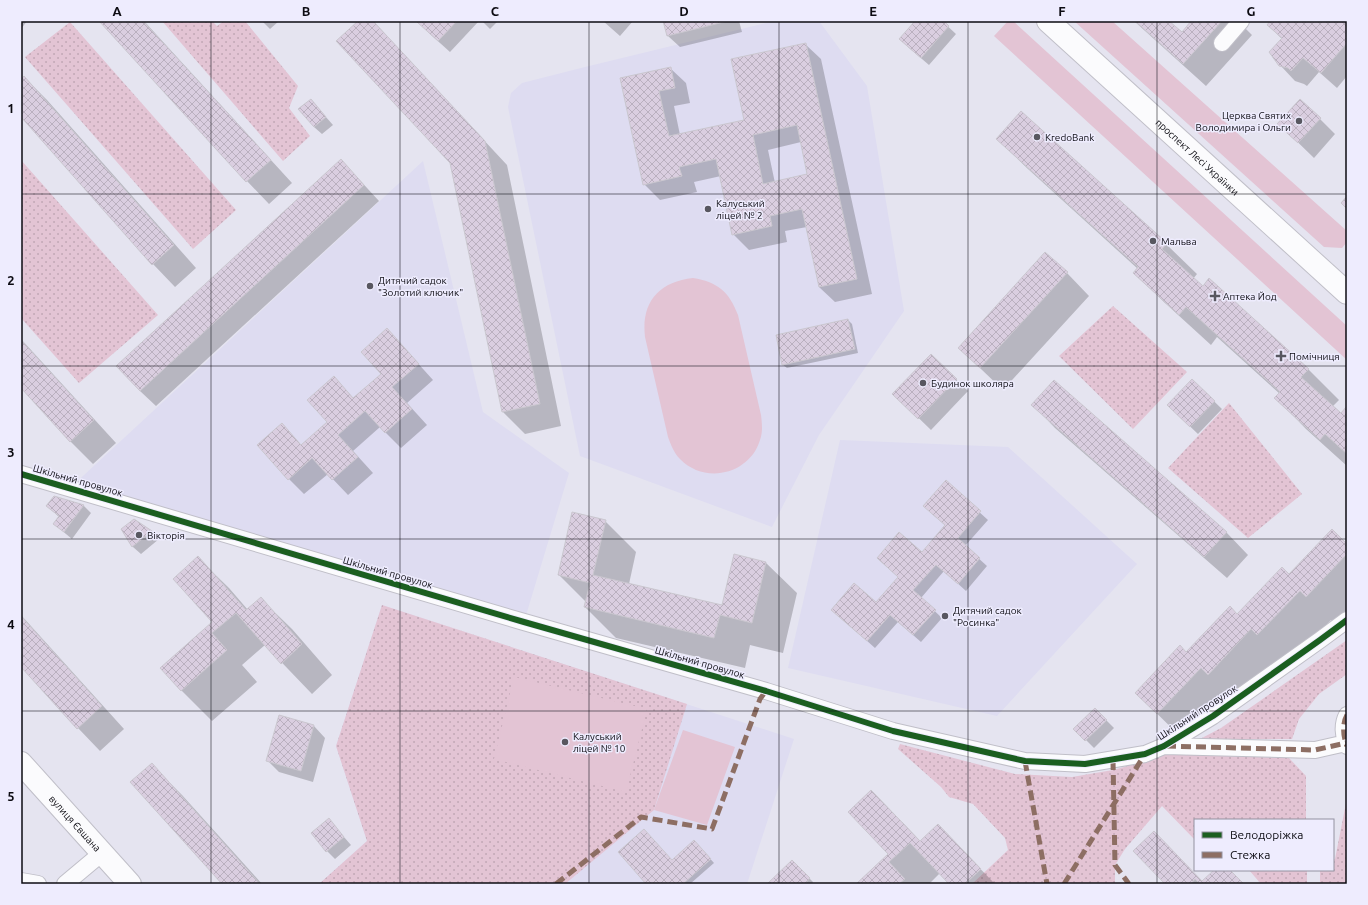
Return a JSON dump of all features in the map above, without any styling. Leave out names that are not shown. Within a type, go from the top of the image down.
[{"type":"main road","name":"проспект Лесі Українки","points":[[1048,21],[1347,293]]},
{"type":"main road","name":"вулиця Євшана","points":[[21,763],[130,884]]},
{"type":"street","points":[[1222,43],[1241,21]]},
{"type":"street","name":"Шкільний провулок","points":[[21,474],[510,618],[766,691],[893,731],[1025,761],[1085,764],[1145,754],[1164,746],[1213,716],[1347,620]]},
{"type":"street","points":[[1164,746],[1315,750],[1346,745],[1343,731],[1347,715]]},
{"type":"street","points":[[65,884],[102,853]]},
{"type":"street","points":[[21,881],[38,884]]},
{"type":"shaded area","points":[[162,21],[212,21],[217,26],[224,21],[245,21],[298,86],[289,108],[310,136],[283,161]]},
{"type":"shaded area","name":"Калуський ліцей № 2","points":[[774,21],[819,21],[867,86],[904,311],[819,435],[772,527],[580,456],[508,107],[511,93],[522,83]]},
{"type":"shaded area","points":[[1008,21],[1013,21],[1347,326],[1347,360],[994,36]]},
{"type":"shaded area","points":[[1074,21],[1112,21],[1347,231],[1347,242],[1342,248],[1324,247]]},
{"type":"shaded area","points":[[70,22],[236,210],[193,249],[25,57]]},
{"type":"shaded area","points":[[21,160],[158,315],[79,383],[21,318]]},
{"type":"shaded area","name":"Дитячий садок \"Золотий ключик\"","points":[[423,161],[483,412],[569,473],[524,622],[70,488]]},
{"type":"shaded area","points":[[693,278],[715,285],[731,300],[738,315],[761,415],[762,434],[755,452],[747,461],[737,468],[726,472],[702,472],[690,467],[674,452],[668,437],[645,337],[644,325],[646,314],[649,304],[654,296],[661,289],[670,284]]},
{"type":"shaded area","points":[[1113,306],[1187,372],[1133,429],[1059,356]]},
{"type":"shaded area","points":[[1229,403],[1302,494],[1248,538],[1168,468]]},
{"type":"shaded area","name":"Дитячий садок \"Росинка\"","points":[[840,440],[1008,447],[1137,564],[997,716],[788,668]]},
{"type":"shaded area","name":"Калуський ліцей № 10","points":[[382,605],[794,739],[747,884],[319,884],[367,841],[336,746]]},
{"type":"shaded area","name":"Калуський ліцей № 10","points":[[382,605],[687,704],[654,810],[565,884],[319,884],[367,841],[336,746]]},
{"type":"shaded area","points":[[1347,640],[1347,674],[1319,694],[1299,719],[1292,739],[1200,739],[1221,728]]},
{"type":"shaded area","points":[[514,677],[647,709],[626,792],[494,759]]},
{"type":"shaded area","points":[[683,730],[735,747],[707,825],[654,810]]},
{"type":"shaded area","points":[[900,744],[1015,774],[1072,777],[1113,770],[1139,763],[1163,754],[1289,758],[1306,776],[1306,819],[1194,819],[1194,839],[1162,806],[1125,849],[1115,865],[1115,884],[972,884],[1008,850],[1005,838],[973,804],[949,797],[941,787],[898,749]]},
{"type":"shaded area","points":[[1347,798],[1347,884],[1320,884],[1320,871],[1334,871]]},
{"type":"shaded area","points":[[1250,871],[1307,871],[1307,884],[1261,884]]},
{"type":"building","points":[[99,21],[143,21],[271,160],[246,182]]},
{"type":"building","points":[[358,21],[373,21],[485,141],[540,404],[502,412],[450,163],[336,41]]},
{"type":"building","points":[[457,21],[438,41],[417,22]]},
{"type":"building","points":[[663,21],[728,21],[667,36]]},
{"type":"building","points":[[915,21],[944,21],[949,26],[921,58],[899,39]]},
{"type":"building","points":[[1135,21],[1169,21],[1182,32],[1191,21],[1222,21],[1183,64]]},
{"type":"building","points":[[1270,21],[1347,21],[1347,43],[1321,73],[1303,58],[1291,71],[1288,68],[1279,66],[1269,52],[1282,38],[1267,25]]},
{"type":"building","points":[[806,43],[857,279],[819,287],[802,209],[770,216],[772,226],[732,235],[716,159],[679,167],[682,176],[643,185],[620,78],[671,67],[675,88],[659,91],[669,136],[744,120],[731,59]],"holes":[[[797,125],[807,174],[763,184],[753,135]]]},
{"type":"building","points":[[24,76],[174,245],[152,265],[21,117],[21,79]]},
{"type":"building","points":[[311,99],[326,117],[314,127],[298,109]]},
{"type":"building","name":"Церква Святих Володимира і Ольги","points":[[1300,99],[1321,118],[1298,143],[1277,124]]},
{"type":"building","points":[[1021,111],[1167,243],[1162,249],[1203,286],[1209,278],[1309,369],[1301,377],[1341,413],[1347,406],[1347,454],[1325,434],[1320,440],[1274,398],[1280,392],[1186,307],[1179,315],[1133,273],[1138,267],[996,139]]},
{"type":"building","points":[[341,159],[364,185],[140,391],[116,366]]},
{"type":"building","points":[[1347,196],[1347,209],[1341,203]]},
{"type":"building","points":[[1045,252],[1068,272],[980,368],[958,348]]},
{"type":"building","points":[[848,319],[855,349],[782,365],[776,335]]},
{"type":"building","points":[[387,328],[419,364],[392,387],[412,409],[385,433],[365,411],[338,435],[358,457],[332,480],[312,458],[288,480],[257,445],[282,423],[301,445],[327,422],[307,400],[334,376],[353,398],[381,374],[361,352]]},
{"type":"building","points":[[21,340],[94,420],[70,442],[21,388]]},
{"type":"building","points":[[931,354],[957,379],[918,419],[892,394]]},
{"type":"building","points":[[1192,379],[1215,401],[1190,427],[1167,405]]},
{"type":"building","points":[[1054,380],[1227,532],[1204,557],[1031,405]]},
{"type":"building","points":[[946,480],[981,511],[958,538],[980,558],[958,584],[936,565],[913,590],[936,610],[913,635],[890,615],[867,641],[831,610],[854,583],[876,602],[898,577],[877,558],[899,532],[922,552],[945,525],[923,506]]},
{"type":"building","points":[[54,496],[84,505],[64,532],[53,524],[59,516],[46,506]]},
{"type":"building","points":[[572,512],[606,520],[593,575],[722,605],[734,554],[766,562],[752,623],[720,615],[714,638],[584,607],[590,583],[558,575]]},
{"type":"building","points":[[134,519],[152,531],[132,547],[121,529]]},
{"type":"building","points":[[1332,529],[1347,544],[1347,554],[1306,597],[1300,591],[1257,635],[1251,629],[1208,675],[1201,668],[1157,714],[1135,693],[1180,645],[1186,652],[1230,606],[1237,614],[1282,567],[1289,574]]},
{"type":"building","points":[[198,556],[246,610],[261,597],[302,644],[281,664],[236,613],[212,633],[227,650],[181,691],[160,668],[212,622],[173,579]]},
{"type":"building","points":[[21,616],[102,706],[77,729],[21,667]]},
{"type":"building","points":[[1095,708],[1107,720],[1085,741],[1073,729]]},
{"type":"building","points":[[279,715],[314,725],[301,771],[266,761]]},
{"type":"building","points":[[152,763],[260,884],[222,884],[130,782]]},
{"type":"building","points":[[871,790],[920,841],[938,824],[981,869],[965,884],[949,884],[910,843],[889,862],[905,879],[899,884],[856,884],[888,854],[848,812]]},
{"type":"building","points":[[329,818],[344,837],[326,852],[311,833]]},
{"type":"building","points":[[644,829],[672,860],[694,840],[711,859],[683,884],[646,884],[618,852]]},
{"type":"building","points":[[1154,831],[1202,881],[1213,871],[1231,871],[1244,884],[1200,884],[1195,879],[1191,884],[1165,884],[1133,851]]},
{"type":"building","points":[[792,860],[810,878],[805,884],[767,884]]},
{"type":"marked path","points":[[556,884],[641,817],[712,829],[760,699],[766,691]]},
{"type":"marked path","points":[[1347,715],[1344,722],[1347,746]]},
{"type":"marked path","points":[[1166,746],[1315,750],[1346,743]]},
{"type":"marked path","points":[[1064,884],[1145,754]]},
{"type":"marked path","points":[[1113,760],[1115,865],[1129,884]]},
{"type":"marked path","points":[[1025,761],[1047,884]]},
{"type":"cycle path","points":[[21,474],[524,622],[766,691],[893,731],[1025,761],[1085,764],[1145,754],[1164,746],[1213,716],[1347,620]]},
{"type":"place","name":"Церква Святих Володимира і Ольги","points":[[1299,121]]},
{"type":"place","name":"KredoBank","points":[[1037,137]]},
{"type":"place","name":"Калуський ліцей № 2","points":[[708,209]]},
{"type":"place","name":"Мальва","points":[[1153,241]]},
{"type":"place","name":"Дитячий садок \"Золотий ключик\"","points":[[370,286]]},
{"type":"place","name":"Аптека Йод","points":[[1215,296]]},
{"type":"place","name":"Помічниця","points":[[1281,356]]},
{"type":"place","name":"Будинок школяра","points":[[923,383]]},
{"type":"place","name":"Вікторія","points":[[139,535]]},
{"type":"place","name":"Дитячий садок \"Росинка\"","points":[[945,616]]},
{"type":"place","name":"Калуський ліцей № 10","points":[[565,742]]}]
